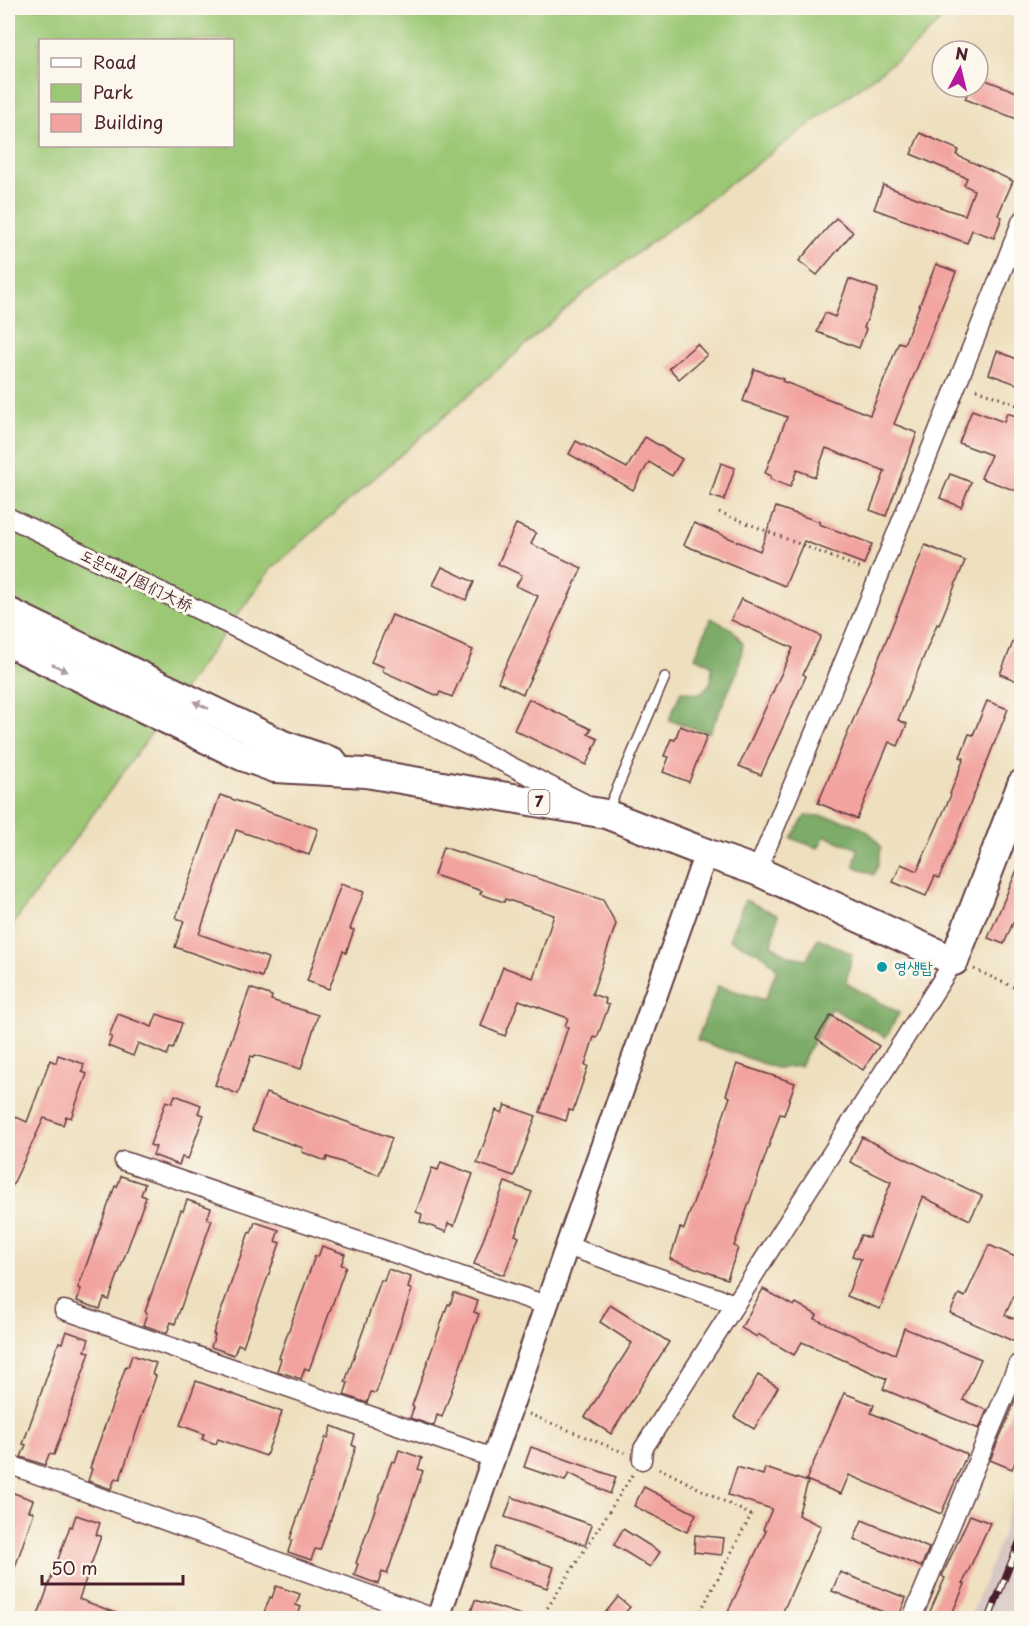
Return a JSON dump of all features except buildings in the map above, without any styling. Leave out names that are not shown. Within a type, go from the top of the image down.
[{"type":"main road","points":[[8,612],[248,743]]},
{"type":"main road","points":[[8,642],[248,743]]},
{"type":"main road","name":"7","points":[[248,743],[275,768],[366,773],[606,814],[757,871],[954,961]]},
{"type":"main road","points":[[954,961],[1022,784]]},
{"type":"street","points":[[757,871],[880,576],[1022,220]]},
{"type":"street","name":"도문대교/图们大桥","points":[[8,517],[266,643],[606,814]]},
{"type":"street","points":[[8,1464],[436,1618],[706,853]]},
{"type":"street","points":[[642,1460],[643,1449],[954,961]]},
{"type":"street","points":[[124,1161],[546,1305]]},
{"type":"street","points":[[567,1246],[735,1304]]},
{"type":"street","points":[[64,1310],[493,1458]]},
{"type":"street","points":[[912,1618],[1018,1364]]},
{"type":"lane","points":[[606,814],[665,677]]},
{"type":"path","points":[[958,382],[1022,406]]},
{"type":"path","points":[[719,512],[880,576]]},
{"type":"path","points":[[954,961],[1022,991]]},
{"type":"path","points":[[541,1618],[642,1460]]},
{"type":"path","points":[[697,1618],[751,1515]]},
{"type":"shaded area","points":[[1021,1470],[1021,1618],[970,1618],[1001,1538]]},
{"type":"green space","points":[[8,8],[953,8],[915,46],[590,288],[270,570],[8,931]]},
{"type":"green space","points":[[711,618],[733,630],[743,644],[738,670],[709,733],[669,720],[681,691],[701,694],[711,682],[712,667],[709,663],[695,657]]},
{"type":"green space","points":[[806,815],[840,820],[872,835],[881,847],[874,875],[854,866],[858,849],[825,836],[818,848],[791,838]]},
{"type":"green space","points":[[745,900],[778,915],[772,945],[788,956],[807,959],[818,938],[852,954],[846,983],[899,1013],[886,1037],[831,1008],[800,1066],[776,1068],[697,1040],[718,986],[765,1000],[777,969],[764,955],[729,939]]},
{"type":"railway","points":[[989,1618],[1022,1535]]},
{"type":"place","name":"영생탑","points":[[882,967]]}]
